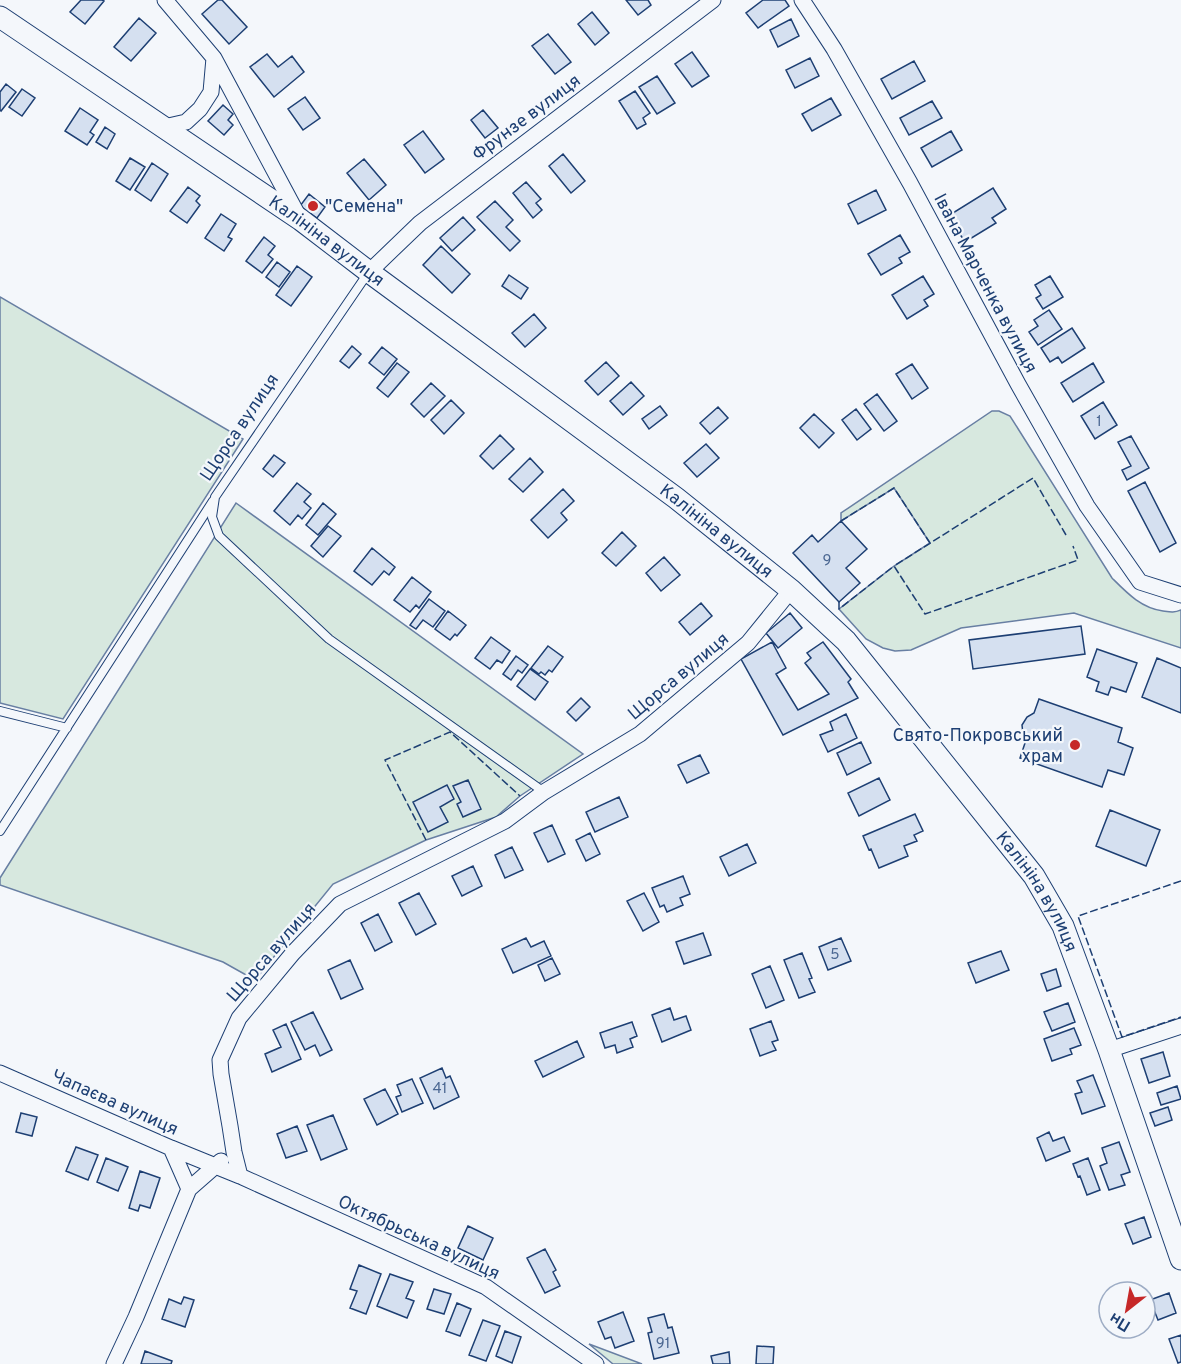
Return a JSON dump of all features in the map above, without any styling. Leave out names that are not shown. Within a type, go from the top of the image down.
[{"type":"street","points":[[165,0],[214,58],[301,220]]},
{"type":"street","name":"Фрунзе вулиця","points":[[369,272],[420,223],[713,0]]},
{"type":"street","name":"Івана Марченка вулиця","points":[[802,0],[834,49],[904,172],[1018,384],[1087,506],[1140,582],[1181,595]]},
{"type":"street","name":"Калініна вулиця","points":[[0,17],[301,220],[676,498],[791,590],[846,641],[1034,876],[1063,926],[1109,1050],[1181,1259]]},
{"type":"street","points":[[165,128],[186,122],[200,110],[211,92],[214,58]]},
{"type":"street","name":"Щорса вулиця","points":[[240,1176],[234,1152],[220,1060],[239,1018],[293,953],[340,904],[505,821],[544,792],[640,734],[747,643],[791,590]]},
{"type":"street","points":[[1109,1050],[1181,1026]]},
{"type":"street","name":"Чапаєва вулиця","points":[[0,1073],[214,1166]]},
{"type":"street","points":[[171,1148],[189,1189]]},
{"type":"street","points":[[114,1364],[189,1189],[214,1166],[234,1152]]},
{"type":"street","name":"Октябрьська вулиця","points":[[214,1166],[486,1287],[596,1364]]},
{"type":"lane","name":"Щорса вулиця","points":[[369,272],[215,497],[212,517],[219,536],[329,639],[544,792]]},
{"type":"lane","points":[[0,831],[215,497]]},
{"type":"lane","points":[[0,711],[67,728]]},
{"type":"shaded area","points":[[0,297],[243,439],[63,719],[0,703]]},
{"type":"shaded area","points":[[992,411],[999,411],[1010,416],[1112,578],[1148,607],[1170,612],[1181,610],[1181,648],[1074,613],[961,628],[911,650],[895,651],[883,648],[866,639],[839,609],[894,566],[930,543],[894,488],[841,521],[841,513]]},
{"type":"shaded area","points":[[236,503],[583,754],[520,796],[496,817],[426,840],[333,884],[255,980],[223,962],[0,885],[0,878]]},
{"type":"shaded area","points":[[589,1344],[642,1364],[613,1364]]},
{"type":"building","points":[[81,0],[104,1],[85,24],[70,12]]},
{"type":"building","points":[[218,0],[222,0],[247,27],[229,44],[202,14]]},
{"type":"building","points":[[626,0],[648,0],[651,5],[638,15]]},
{"type":"building","points":[[763,0],[785,0],[789,6],[758,28],[746,13]]},
{"type":"building","points":[[592,12],[609,33],[595,45],[578,24]]},
{"type":"building","points":[[139,18],[156,33],[131,61],[114,47]]},
{"type":"building","points":[[791,19],[799,36],[778,47],[770,30]]},
{"type":"building","points":[[548,34],[571,62],[555,74],[532,46]]},
{"type":"building","points":[[692,52],[709,76],[692,87],[675,64]]},
{"type":"building","points":[[267,54],[278,67],[292,56],[304,72],[274,97],[250,67]]},
{"type":"building","points":[[810,58],[819,76],[795,88],[786,70]]},
{"type":"building","points":[[914,61],[925,81],[892,99],[881,79]]},
{"type":"building","points":[[657,76],[675,103],[657,114],[639,87]]},
{"type":"building","points":[[6,84],[16,92],[1,111],[0,92]]},
{"type":"building","points":[[22,89],[35,98],[22,116],[9,107]]},
{"type":"building","points":[[635,91],[650,113],[643,118],[646,124],[637,129],[619,101]]},
{"type":"building","points":[[305,97],[320,118],[303,130],[288,109]]},
{"type":"building","points":[[831,98],[841,115],[812,131],[802,114]]},
{"type":"building","points":[[932,101],[942,118],[909,135],[900,118]]},
{"type":"building","points":[[223,105],[233,114],[228,120],[233,125],[224,135],[208,121]]},
{"type":"building","points":[[80,108],[98,120],[90,132],[94,135],[87,145],[65,131]]},
{"type":"building","points":[[483,110],[498,128],[485,138],[471,120]]},
{"type":"building","points":[[105,127],[115,134],[107,149],[96,142]]},
{"type":"building","points":[[423,131],[444,159],[425,173],[404,145]]},
{"type":"building","points":[[951,131],[962,150],[932,167],[921,148]]},
{"type":"building","points":[[563,154],[585,181],[571,193],[549,166]]},
{"type":"building","points":[[130,158],[145,167],[130,190],[116,181]]},
{"type":"building","points":[[364,159],[386,185],[369,200],[347,173]]},
{"type":"building","points":[[152,163],[168,174],[151,201],[135,190]]},
{"type":"building","points":[[526,182],[541,199],[536,203],[542,210],[533,218],[513,193]]},
{"type":"building","points":[[188,187],[200,196],[196,201],[200,205],[187,223],[170,211]]},
{"type":"building","points":[[993,188],[1006,209],[992,218],[996,223],[965,242],[948,216]]},
{"type":"building","points":[[876,190],[886,210],[858,224],[848,204]]},
{"type":"building","name":"\"Семена\"","points":[[309,194],[325,207],[317,218],[300,206]]},
{"type":"building","points":[[495,201],[513,220],[506,227],[520,241],[510,251],[477,217]]},
{"type":"building","points":[[221,214],[236,224],[228,237],[232,239],[224,251],[205,238]]},
{"type":"building","points":[[463,217],[475,230],[452,251],[440,238]]},
{"type":"building","points":[[900,235],[910,252],[899,258],[902,263],[881,275],[868,254]]},
{"type":"building","points":[[264,237],[275,246],[268,255],[273,259],[262,273],[246,261]]},
{"type":"building","points":[[441,246],[470,274],[452,293],[423,265]]},
{"type":"building","points":[[277,262],[290,272],[279,287],[266,277]]},
{"type":"building","points":[[297,266],[312,277],[291,306],[276,295]]},
{"type":"building","points":[[509,275],[528,288],[521,299],[502,286]]},
{"type":"building","points":[[923,276],[934,294],[924,300],[928,306],[907,319],[892,295]]},
{"type":"building","points":[[1050,276],[1063,297],[1043,309],[1036,298],[1041,295],[1035,285]]},
{"type":"building","points":[[1049,310],[1062,329],[1038,345],[1029,332],[1038,326],[1034,320]]},
{"type":"building","points":[[534,314],[546,328],[525,347],[512,333]]},
{"type":"building","points":[[1072,328],[1085,348],[1062,363],[1058,357],[1050,362],[1041,348]]},
{"type":"building","points":[[352,346],[361,354],[349,368],[340,361]]},
{"type":"building","points":[[382,347],[397,359],[384,375],[369,363]]},
{"type":"building","points":[[606,362],[619,376],[598,395],[585,381]]},
{"type":"building","points":[[397,363],[409,372],[388,397],[377,388]]},
{"type":"building","points":[[1093,363],[1104,382],[1073,402],[1061,383]]},
{"type":"building","points":[[912,364],[928,388],[912,399],[896,374]]},
{"type":"building","points":[[631,382],[644,396],[623,415],[610,401]]},
{"type":"building","points":[[431,383],[445,396],[424,417],[411,404]]},
{"type":"building","points":[[877,394],[897,421],[884,431],[864,404]]},
{"type":"building","points":[[451,400],[464,413],[444,434],[431,420]]},
{"type":"building","points":[[1103,402],[1117,425],[1095,439],[1081,416]]},
{"type":"building","points":[[660,406],[667,415],[649,429],[642,419]]},
{"type":"building","points":[[718,407],[728,418],[710,434],[700,423]]},
{"type":"building","points":[[856,409],[871,429],[857,440],[842,420]]},
{"type":"building","points":[[814,414],[834,433],[819,448],[800,428]]},
{"type":"building","points":[[500,435],[514,449],[493,469],[480,456]]},
{"type":"building","points":[[1131,436],[1149,468],[1127,480],[1122,470],[1131,466],[1118,442]]},
{"type":"building","points":[[706,444],[719,458],[697,477],[684,463]]},
{"type":"building","points":[[274,455],[285,463],[273,477],[263,469]]},
{"type":"building","points":[[530,458],[543,472],[523,492],[509,479]]},
{"type":"building","points":[[1145,482],[1176,543],[1160,552],[1128,491]]},
{"type":"building","points":[[297,483],[311,494],[304,502],[311,508],[302,519],[298,515],[290,525],[274,511]]},
{"type":"building","points":[[563,489],[574,501],[561,513],[567,520],[548,538],[531,520]]},
{"type":"building","points":[[323,503],[336,514],[318,535],[306,525]]},
{"type":"building","points":[[841,521],[867,549],[846,568],[860,583],[839,602],[793,553],[812,535],[818,542]]},
{"type":"building","points":[[328,526],[341,536],[323,557],[311,546]]},
{"type":"building","points":[[622,532],[636,546],[616,566],[602,553]]},
{"type":"building","points":[[372,548],[395,567],[389,575],[384,571],[372,585],[354,571]]},
{"type":"building","points":[[664,557],[680,575],[661,591],[646,573]]},
{"type":"building","points":[[412,577],[431,592],[419,608],[416,605],[410,612],[394,600]]},
{"type":"building","points":[[429,599],[445,611],[433,627],[423,620],[416,629],[410,625]]},
{"type":"building","points":[[701,603],[712,616],[690,635],[679,622]]},
{"type":"building","points":[[448,611],[466,625],[457,636],[455,634],[450,640],[435,629]]},
{"type":"building","points":[[790,613],[802,628],[778,648],[766,633]]},
{"type":"building","points":[[1081,626],[1085,654],[973,669],[969,640]]},
{"type":"building","points":[[491,637],[510,651],[502,663],[497,660],[490,669],[475,658]]},
{"type":"building","points":[[772,642],[786,668],[776,674],[798,710],[829,694],[805,663],[811,658],[807,653],[823,642],[851,679],[848,682],[858,698],[783,735],[741,659]]},
{"type":"building","points":[[548,646],[563,657],[552,672],[549,670],[545,675],[541,672],[539,674],[531,668]]},
{"type":"building","points":[[1097,649],[1137,663],[1126,692],[1111,687],[1108,695],[1096,691],[1099,682],[1087,677]]},
{"type":"building","points":[[516,656],[528,665],[522,673],[518,670],[511,680],[503,674]]},
{"type":"building","points":[[1157,658],[1181,668],[1181,713],[1142,697]]},
{"type":"building","points":[[530,669],[548,682],[535,700],[517,686]]},
{"type":"building","points":[[581,698],[590,707],[576,721],[567,712]]},
{"type":"building","name":"Свято-Покровський храм","points":[[1039,699],[1122,728],[1118,742],[1133,748],[1124,775],[1108,770],[1102,787],[1020,758],[1026,740],[1022,725],[1027,717],[1034,713]]},
{"type":"building","points":[[846,714],[857,738],[828,752],[820,735],[833,730],[830,722]]},
{"type":"building","points":[[861,742],[871,763],[847,775],[837,753]]},
{"type":"building","points":[[700,755],[709,773],[687,783],[678,765]]},
{"type":"building","points":[[879,778],[890,800],[859,816],[848,793]]},
{"type":"building","points":[[468,780],[481,809],[463,817],[457,804],[461,802],[453,786]]},
{"type":"building","points":[[447,785],[454,799],[440,807],[448,822],[428,832],[413,802]]},
{"type":"building","points":[[619,797],[628,817],[595,832],[586,812]]},
{"type":"building","points":[[1110,810],[1160,830],[1146,866],[1096,846]]},
{"type":"building","points":[[915,814],[923,831],[914,835],[917,841],[904,846],[908,856],[879,868],[863,836]]},
{"type":"building","points":[[552,825],[565,854],[548,862],[534,833]]},
{"type":"building","points":[[590,833],[600,854],[586,861],[576,840]]},
{"type":"building","points":[[747,844],[756,863],[729,876],[720,857]]},
{"type":"building","points":[[512,847],[523,870],[505,878],[495,855]]},
{"type":"building","points":[[473,866],[482,886],[462,896],[452,876]]},
{"type":"building","points":[[683,876],[690,894],[680,898],[683,905],[667,912],[664,905],[660,907],[652,888]]},
{"type":"building","points":[[419,893],[436,924],[416,935],[399,903]]},
{"type":"building","points":[[644,893],[659,922],[643,931],[627,901]]},
{"type":"building","points":[[378,914],[392,942],[375,951],[361,923]]},
{"type":"building","points":[[703,933],[711,955],[684,964],[676,942]]},
{"type":"building","points":[[526,938],[531,947],[544,941],[551,956],[513,973],[502,949]]},
{"type":"building","points":[[841,938],[851,961],[828,970],[819,947]]},
{"type":"building","points":[[1001,951],[1009,970],[976,983],[968,963]]},
{"type":"building","points":[[802,953],[815,992],[799,998],[784,960]]},
{"type":"building","points":[[552,958],[560,974],[545,981],[538,965]]},
{"type":"building","points":[[350,960],[363,989],[341,999],[328,970]]},
{"type":"building","points":[[770,966],[784,1000],[766,1008],[752,974]]},
{"type":"building","points":[[1056,969],[1061,986],[1047,991],[1041,974]]},
{"type":"building","points":[[1068,1003],[1075,1022],[1052,1031],[1044,1012]]},
{"type":"building","points":[[670,1008],[674,1020],[686,1016],[691,1030],[662,1042],[652,1015]]},
{"type":"building","points":[[313,1012],[332,1050],[320,1056],[315,1045],[305,1050],[291,1022]]},
{"type":"building","points":[[771,1021],[778,1040],[772,1042],[776,1050],[760,1056],[750,1029]]},
{"type":"building","points":[[632,1022],[637,1036],[630,1039],[633,1047],[617,1053],[615,1045],[605,1048],[600,1033]]},
{"type":"building","points":[[286,1024],[301,1059],[272,1072],[265,1054],[281,1047],[273,1030]]},
{"type":"building","points":[[1074,1028],[1081,1045],[1070,1049],[1072,1054],[1052,1061],[1044,1039]]},
{"type":"building","points":[[577,1041],[584,1057],[543,1077],[535,1061]]},
{"type":"building","points":[[1163,1052],[1170,1076],[1149,1083],[1141,1059]]},
{"type":"building","points":[[442,1068],[446,1078],[450,1076],[459,1097],[434,1109],[420,1078]]},
{"type":"building","points":[[1093,1075],[1105,1106],[1082,1114],[1075,1094],[1082,1092],[1077,1081]]},
{"type":"building","points":[[412,1079],[423,1103],[402,1112],[396,1097],[401,1095],[397,1085]]},
{"type":"building","points":[[1177,1086],[1181,1099],[1161,1105],[1157,1093]]},
{"type":"building","points":[[385,1089],[398,1114],[377,1125],[364,1099]]},
{"type":"building","points":[[1168,1107],[1172,1120],[1155,1126],[1150,1113]]},
{"type":"building","points":[[21,1113],[37,1117],[32,1136],[16,1132]]},
{"type":"building","points":[[333,1115],[347,1149],[321,1160],[307,1125]]},
{"type":"building","points":[[297,1126],[307,1151],[286,1158],[277,1134]]},
{"type":"building","points":[[1049,1132],[1053,1141],[1064,1137],[1070,1151],[1046,1161],[1037,1138]]},
{"type":"building","points":[[1119,1142],[1130,1172],[1121,1175],[1125,1185],[1109,1190],[1100,1166],[1107,1163],[1102,1148]]},
{"type":"building","points":[[76,1147],[98,1155],[88,1180],[66,1171]]},
{"type":"building","points":[[106,1158],[128,1167],[118,1191],[97,1182]]},
{"type":"building","points":[[1088,1158],[1100,1190],[1087,1195],[1073,1164]]},
{"type":"building","points":[[140,1171],[160,1178],[150,1208],[140,1205],[138,1211],[129,1208]]},
{"type":"building","points":[[1144,1217],[1151,1237],[1133,1244],[1125,1224]]},
{"type":"building","points":[[468,1226],[493,1238],[483,1260],[458,1248]]},
{"type":"building","points":[[545,1249],[556,1270],[553,1272],[560,1286],[545,1293],[527,1258]]},
{"type":"building","points":[[359,1265],[381,1274],[366,1314],[350,1308],[357,1291],[350,1289]]},
{"type":"building","points":[[390,1274],[413,1282],[406,1298],[414,1301],[407,1318],[377,1306]]},
{"type":"building","points":[[434,1289],[451,1294],[444,1314],[427,1309]]},
{"type":"building","points":[[1169,1293],[1176,1313],[1158,1320],[1157,1297]]},
{"type":"building","points":[[184,1297],[194,1300],[185,1327],[162,1319],[169,1299],[181,1304]]},
{"type":"building","points":[[457,1303],[471,1309],[460,1336],[446,1331]]},
{"type":"building","points":[[623,1312],[634,1341],[615,1348],[611,1337],[605,1339],[598,1322]]},
{"type":"building","points":[[664,1314],[668,1328],[672,1327],[679,1353],[654,1359],[648,1333],[652,1332],[648,1318]]},
{"type":"building","points":[[483,1320],[500,1326],[486,1361],[469,1355]]},
{"type":"building","points":[[505,1331],[521,1337],[512,1363],[496,1356]]},
{"type":"building","points":[[1181,1335],[1181,1362],[1178,1363],[1169,1339]]},
{"type":"building","points":[[757,1346],[774,1347],[773,1364],[756,1364]]},
{"type":"building","points":[[145,1351],[172,1361],[171,1364],[141,1364]]},
{"type":"building","points":[[729,1352],[730,1364],[713,1364],[711,1356]]},
{"type":"fence","points":[[1066,535],[1033,478],[894,566],[925,614],[1078,560],[1073,546]]},
{"type":"fence","points":[[841,521],[894,488],[930,543]]},
{"type":"fence","points":[[839,602],[839,609],[894,566]]},
{"type":"fence","points":[[426,840],[385,760],[450,732],[520,796]]},
{"type":"fence","points":[[1181,881],[1078,916],[1122,1037],[1181,1017]]},
{"type":"place","name":"\"Семена\"","points":[[313,206]]},
{"type":"place","name":"Свято-Покровський храм","points":[[1075,745]]}]
